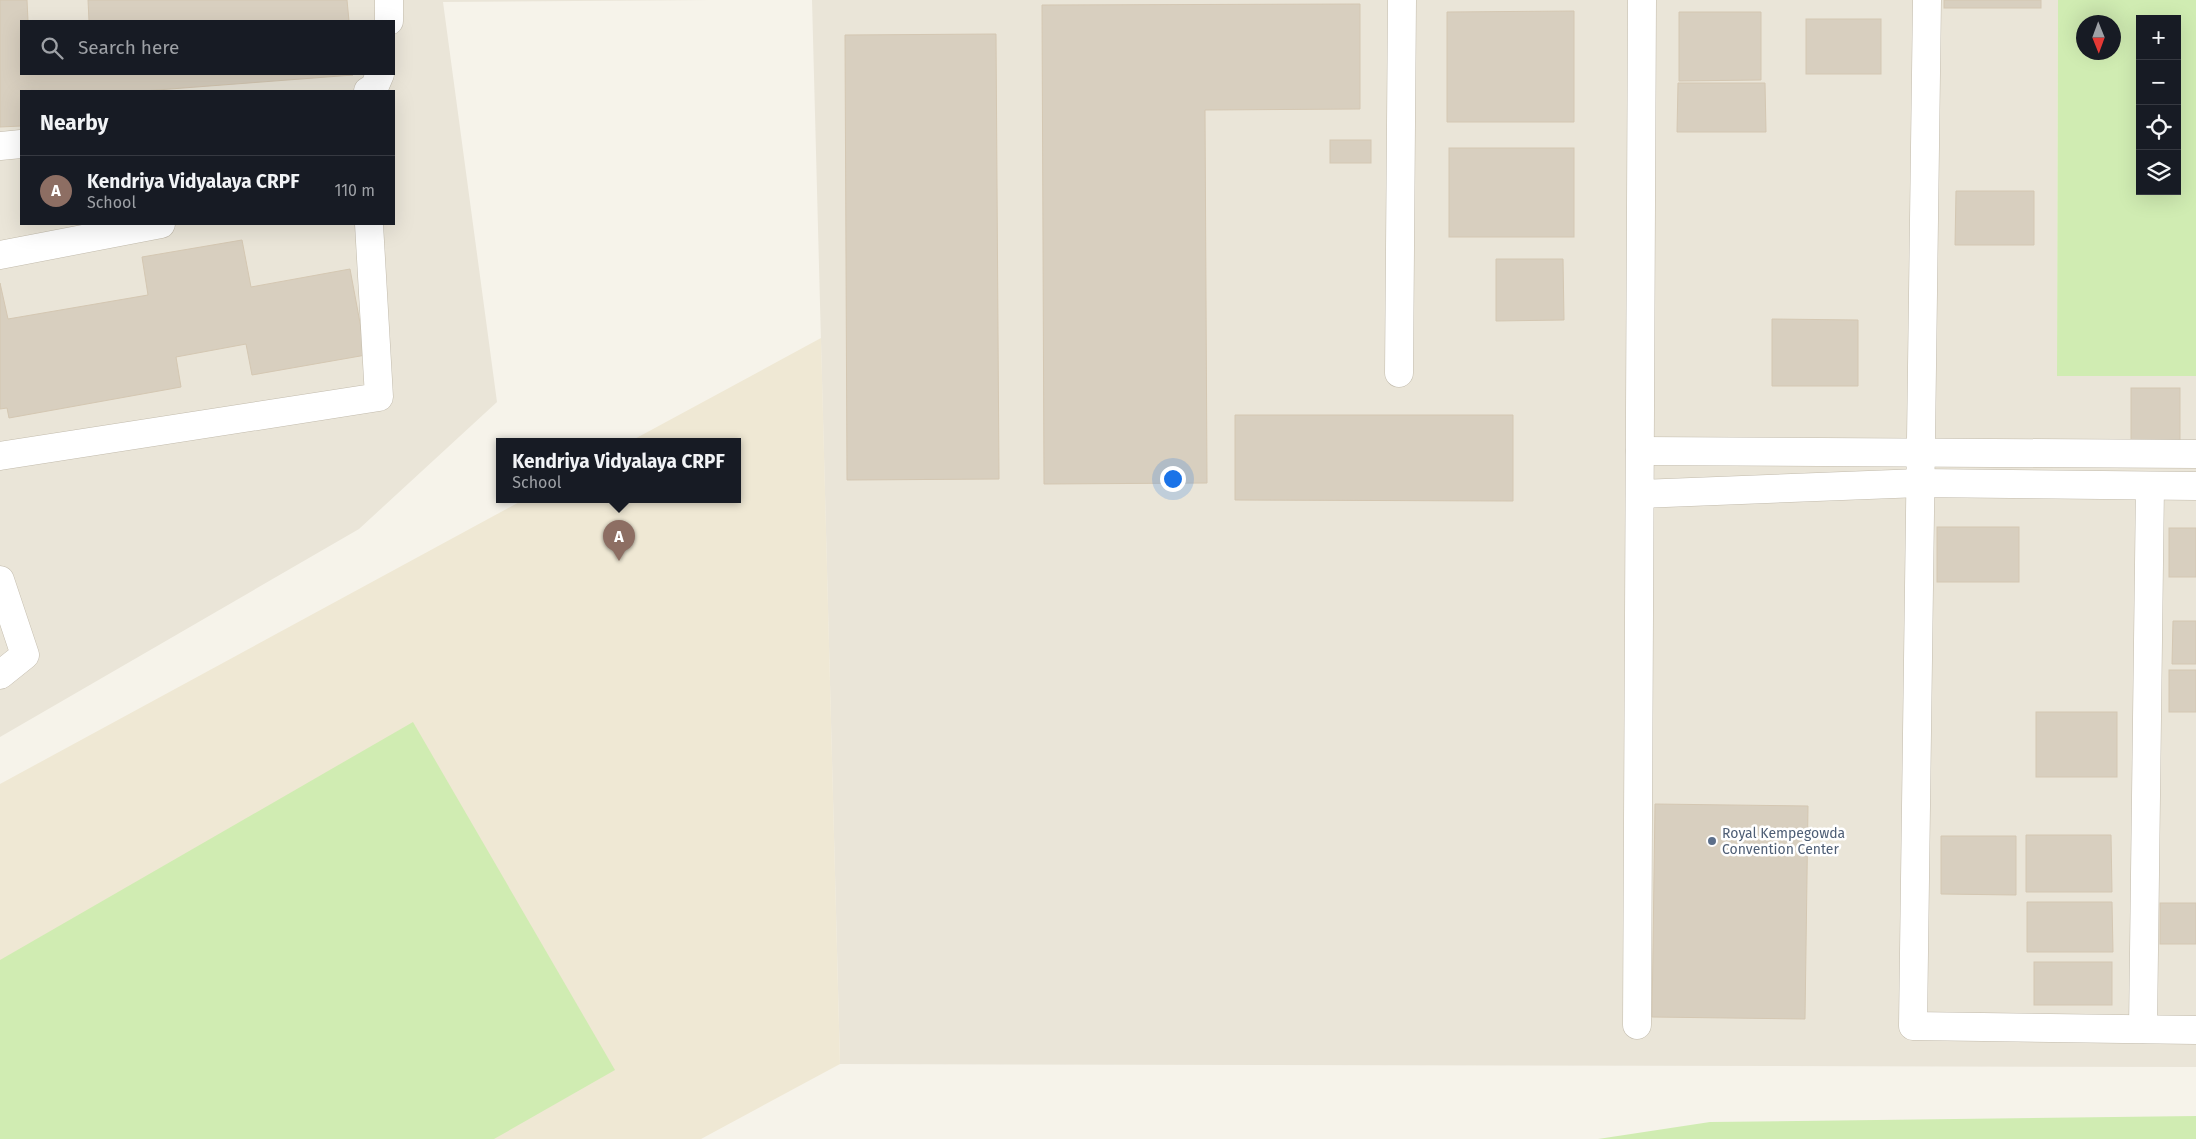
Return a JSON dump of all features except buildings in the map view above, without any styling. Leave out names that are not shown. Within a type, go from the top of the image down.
[{"type":"street","points":[[389,0],[389,20]]},
{"type":"street","points":[[1399,373],[1402,0]]},
{"type":"street","points":[[1637,1026],[1642,0]]},
{"type":"street","points":[[1926,0],[1913,1026],[2196,1030]]},
{"type":"street","points":[[370,90],[374,88],[380,75]]},
{"type":"street","points":[[0,146],[20,144]]},
{"type":"street","points":[[0,255],[156,225]]},
{"type":"street","points":[[0,456],[379,397],[369,225]]},
{"type":"street","points":[[1640,451],[2196,454]]},
{"type":"street","points":[[1640,494],[1920,483],[2196,486]]},
{"type":"street","points":[[2143,1029],[2150,486]]},
{"type":"street","points":[[0,580],[25,655],[0,675]]},
{"type":"shaded area","points":[[0,0],[711,0],[443,2],[497,402],[359,529],[0,737]]},
{"type":"shaded area","points":[[812,0],[2058,0],[2057,375],[2196,376],[2196,1067],[840,1064]]},
{"type":"shaded area","points":[[821,338],[840,1064],[701,1139],[0,1139],[0,784],[517,503],[741,503],[741,438],[636,438]]},
{"type":"green space","points":[[2058,0],[2196,0],[2196,376],[2057,376]]},
{"type":"green space","points":[[413,722],[615,1070],[494,1139],[0,1139],[0,960]]},
{"type":"green space","points":[[2196,1116],[2196,1139],[1598,1139],[1710,1122]]},
{"type":"place","name":"Kendriya Vidyalaya CRPF","points":[[619,561]]},
{"type":"place","name":"Royal Kempegowda Convention Center","points":[[1712,841]]}]
